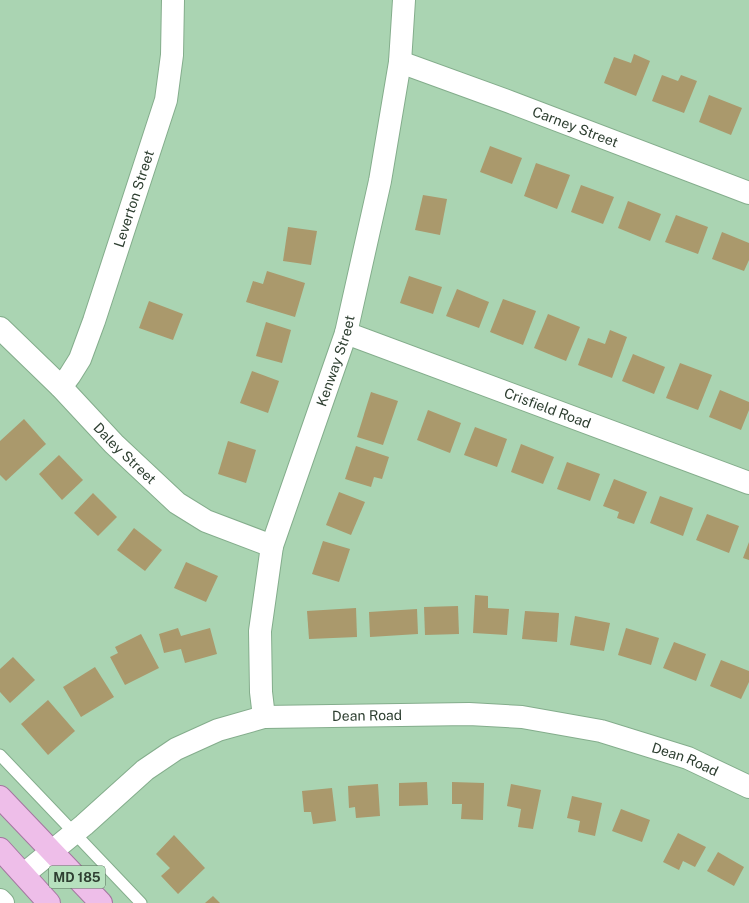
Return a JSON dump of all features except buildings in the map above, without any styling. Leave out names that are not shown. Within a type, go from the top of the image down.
[{"type":"main road","name":"MD 185","points":[[0,797],[101,903]]},
{"type":"main road","name":"MD 185","points":[[0,849],[49,903]]},
{"type":"street","name":"Leverton Street","points":[[61,387],[80,359],[94,321],[166,100],[172,55],[173,0]]},
{"type":"street","name":"Kenway Street","points":[[264,717],[261,692],[260,631],[272,546],[346,333],[380,181],[400,62],[404,0]]},
{"type":"street","name":"Carney Street","points":[[400,62],[510,102],[749,193]]},
{"type":"street","name":"Daley Street","points":[[0,328],[61,387],[114,444],[177,503],[206,521],[272,546]]},
{"type":"street","name":"Crisfield Road","points":[[346,333],[749,483]]},
{"type":"street","name":"Dean Road","points":[[24,874],[75,833],[145,770],[176,750],[218,730],[264,717],[469,714],[522,717],[600,731],[688,758],[749,787]]},
{"type":"street","points":[[0,900],[3,903]]},
{"type":"lane","points":[[0,754],[141,903]]}]
